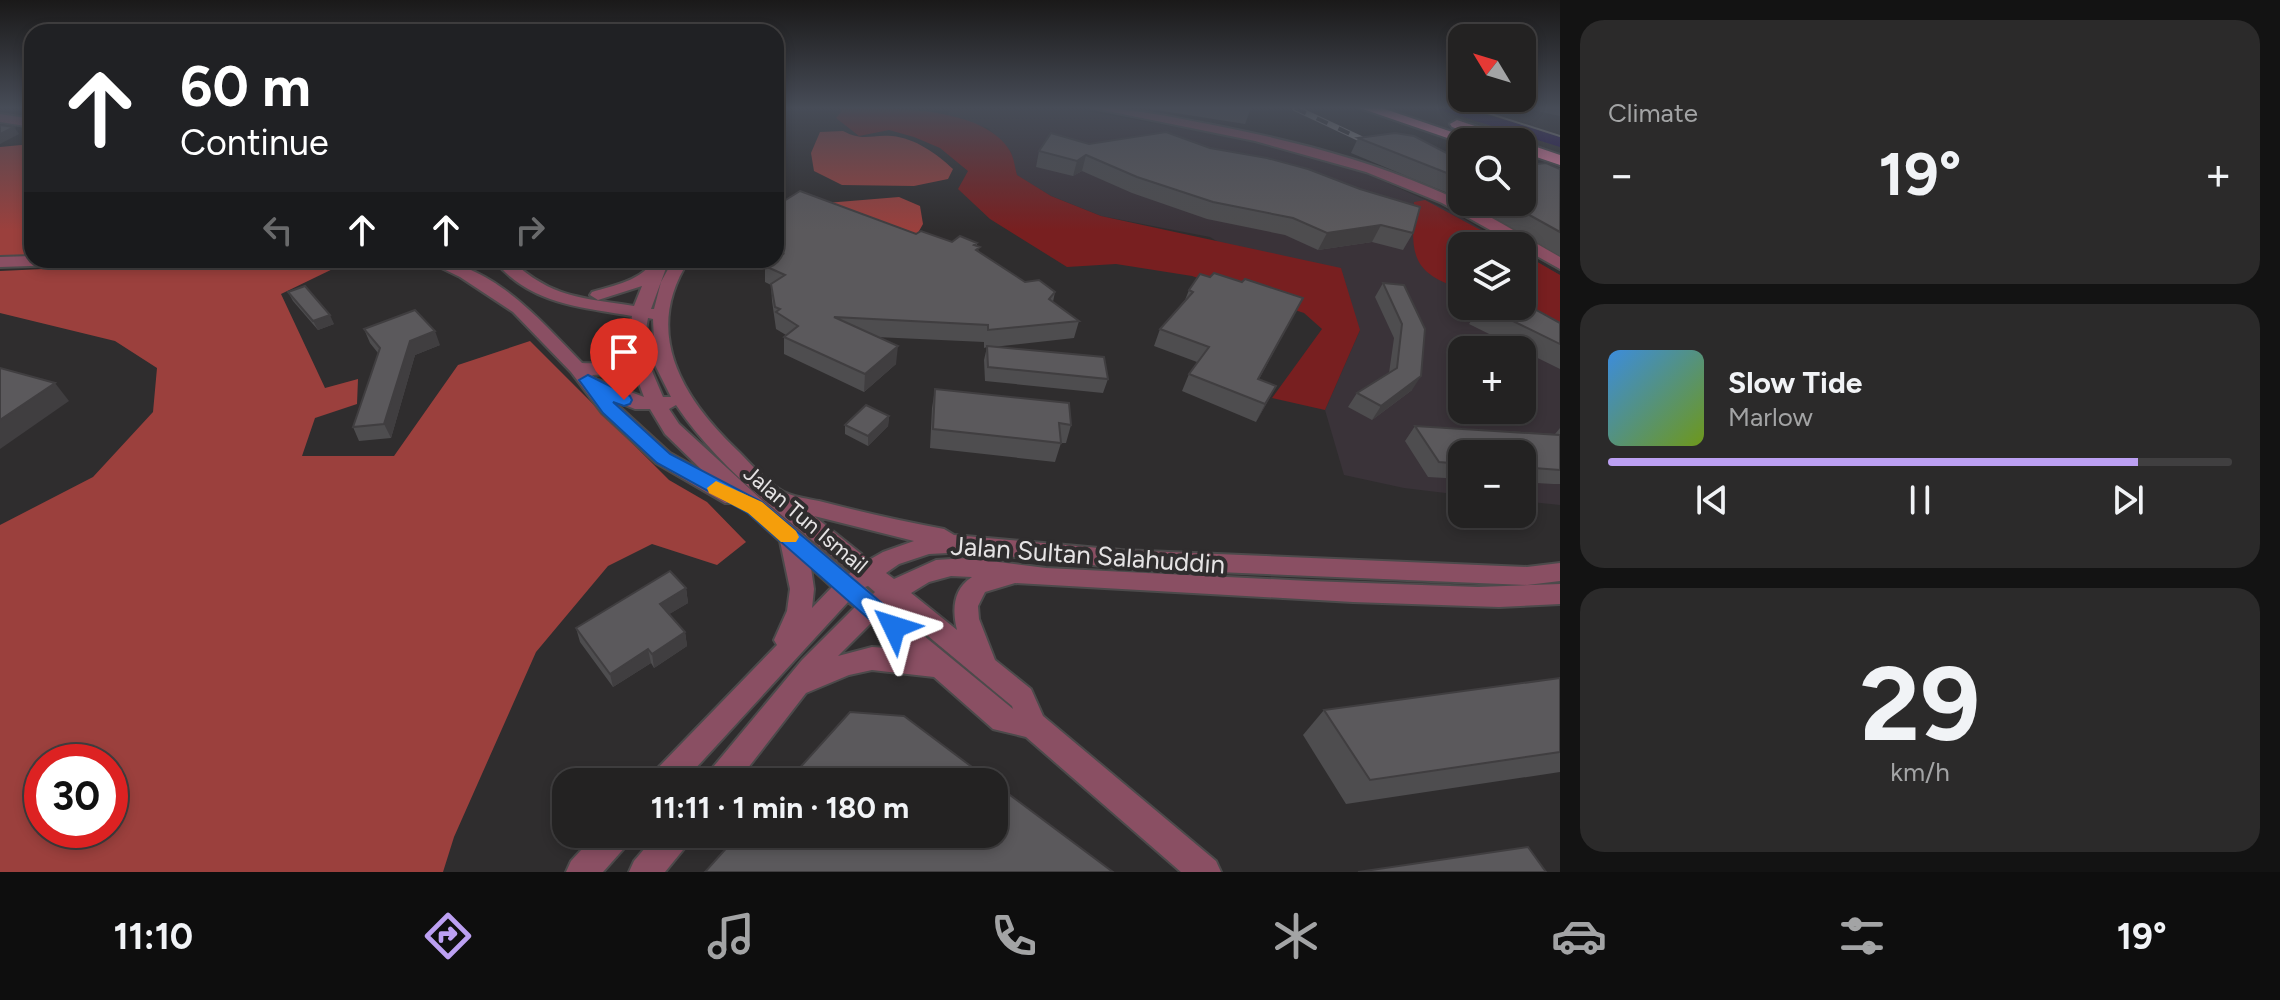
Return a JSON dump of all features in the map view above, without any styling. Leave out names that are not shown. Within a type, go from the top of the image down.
[{"type":"highway","points":[[1536,150],[1560,158]]},
{"type":"highway","points":[[1536,163],[1560,171]]},
{"type":"street","points":[[1309,149],[1425,190],[1560,264]]},
{"type":"street","points":[[0,262],[24,261]]},
{"type":"street","points":[[452,268],[519,308],[582,374],[597,396],[663,458],[755,507]]},
{"type":"street","points":[[510,268],[523,280],[549,291],[559,299],[596,300],[663,309],[676,268]]},
{"type":"street","points":[[596,300],[629,287],[654,268]]},
{"type":"street","points":[[582,374],[621,366],[635,347],[643,306],[656,268]]},
{"type":"street","points":[[596,300],[635,347]]},
{"type":"street","name":"Jalan Tun Ismail","points":[[663,309],[660,346],[664,365],[698,424],[778,498],[1022,698],[1033,725],[1205,872]]},
{"type":"street","name":"Jalan Tun Ismail","points":[[635,347],[660,410],[689,447],[1003,720],[1033,725]]},
{"type":"street","points":[[582,374],[624,400],[660,410]]},
{"type":"street","points":[[617,416],[633,420],[685,404]]},
{"type":"street","points":[[778,498],[876,525],[967,543]]},
{"type":"street","points":[[781,655],[801,612],[804,590],[790,537]]},
{"type":"street","name":"Jalan Sultan Salahuddin","points":[[677,768],[847,587],[910,550],[928,545],[967,543],[1121,559],[1307,569],[1527,576],[1560,572]]},
{"type":"street","name":"Jalan Sultan Salahuddin","points":[[731,768],[795,690],[871,608],[922,574],[950,567],[1038,577],[1320,592],[1525,598],[1560,594]]},
{"type":"street","points":[[995,676],[970,637],[964,619],[967,602],[975,587],[991,577],[1038,577]]},
{"type":"street","points":[[795,690],[858,659],[875,657],[938,666]]},
{"type":"street","points":[[582,872],[603,848]]},
{"type":"street","points":[[645,872],[665,848]]},
{"type":"shaded area","points":[[0,149],[24,149],[24,258],[0,260]]},
{"type":"shaded area","points":[[813,149],[927,149],[953,169],[948,179],[914,186],[842,185],[814,171]]},
{"type":"shaded area","points":[[941,149],[1008,149],[1017,175],[1051,196],[1101,216],[1341,268],[1360,330],[1325,410],[1272,398],[1322,329],[1304,313],[1192,276],[1116,264],[1067,267],[990,219],[958,189],[968,171]]},
{"type":"shaded area","points":[[1008,149],[1287,149],[1354,168],[1448,210],[1448,216],[1459,216],[1486,232],[1448,232],[1448,320],[1536,320],[1536,261],[1560,275],[1560,505],[1536,502],[1536,440],[1448,440],[1448,493],[1344,475],[1325,410],[1360,330],[1210,237],[1101,216],[1051,196],[1016,175]]},
{"type":"shaded area","points":[[899,197],[920,206],[923,224],[914,240],[826,203]]},
{"type":"shaded area","points":[[1425,200],[1448,212],[1448,216],[1455,216],[1484,232],[1448,232],[1448,284],[1431,275],[1417,258],[1413,234],[1414,202]]},
{"type":"shaded area","points":[[1536,261],[1560,275],[1560,339],[1536,318]]},
{"type":"shaded area","points":[[66,268],[335,268],[281,294],[325,388],[358,379],[357,404],[315,418],[302,456],[394,456],[458,365],[530,341],[669,480],[707,502],[746,542],[717,565],[652,544],[608,566],[536,652],[454,837],[443,872],[0,872],[0,525],[93,477],[153,412],[157,368],[115,341],[0,313],[0,271]]},
{"type":"building","points":[[1214,149],[1308,169],[1420,207],[1413,233],[1381,225],[1327,233],[1293,218],[1213,202],[1137,177],[1086,155],[1077,161],[1039,151]]},
{"type":"building","points":[[1385,149],[1438,149],[1448,154],[1448,173]]},
{"type":"building","points":[[1546,163],[1560,169],[1560,232],[1531,216],[1536,216],[1536,164]]},
{"type":"building","points":[[800,191],[916,234],[921,231],[952,242],[960,236],[977,243],[974,245],[980,247],[976,250],[1025,282],[1039,280],[1055,292],[1049,299],[1079,321],[988,330],[988,325],[834,317],[898,346],[865,374],[784,337],[798,326],[776,312],[780,309],[775,307],[771,284],[785,275],[769,268],[784,268],[784,201]]},
{"type":"building","points":[[1214,273],[1242,282],[1245,279],[1303,298],[1258,379],[1276,386],[1265,404],[1189,374],[1209,347],[1160,329],[1193,292],[1189,290],[1200,274],[1210,277]]},
{"type":"building","points":[[1383,283],[1404,285],[1425,329],[1421,376],[1381,406],[1357,393],[1397,368],[1402,324]]},
{"type":"building","points":[[305,286],[330,315],[313,321],[288,292]]},
{"type":"building","points":[[415,310],[435,331],[410,341],[384,424],[353,427],[380,348],[364,329]]},
{"type":"building","points":[[1536,310],[1560,323],[1560,344],[1511,320],[1536,320]]},
{"type":"building","points":[[987,346],[1104,357],[1108,379],[988,367]]},
{"type":"building","points":[[0,368],[55,383],[0,420]]},
{"type":"building","points":[[935,389],[1069,403],[1071,425],[1059,423],[1061,443],[933,429]]},
{"type":"building","points":[[866,405],[889,416],[868,436],[845,425]]},
{"type":"building","points":[[1415,426],[1560,435],[1560,470],[1536,468],[1536,440],[1448,440],[1448,463],[1439,462]]},
{"type":"building","points":[[670,571],[686,588],[660,604],[685,632],[652,654],[648,649],[610,674],[576,628]]},
{"type":"building","points":[[1560,678],[1560,752],[1370,780],[1324,710]]},
{"type":"building","points":[[850,712],[904,716],[973,768],[800,768]]},
{"type":"building","points":[[1008,793],[1113,872],[705,872],[726,848],[1008,848]]},
{"type":"building","points":[[1528,847],[1546,872],[1358,872]]},
{"type":"slow traffic","points":[[716,488],[755,507],[789,537]]},
{"type":"route","points":[[624,400],[588,380],[609,409],[663,458],[755,507],[894,627]]}]
